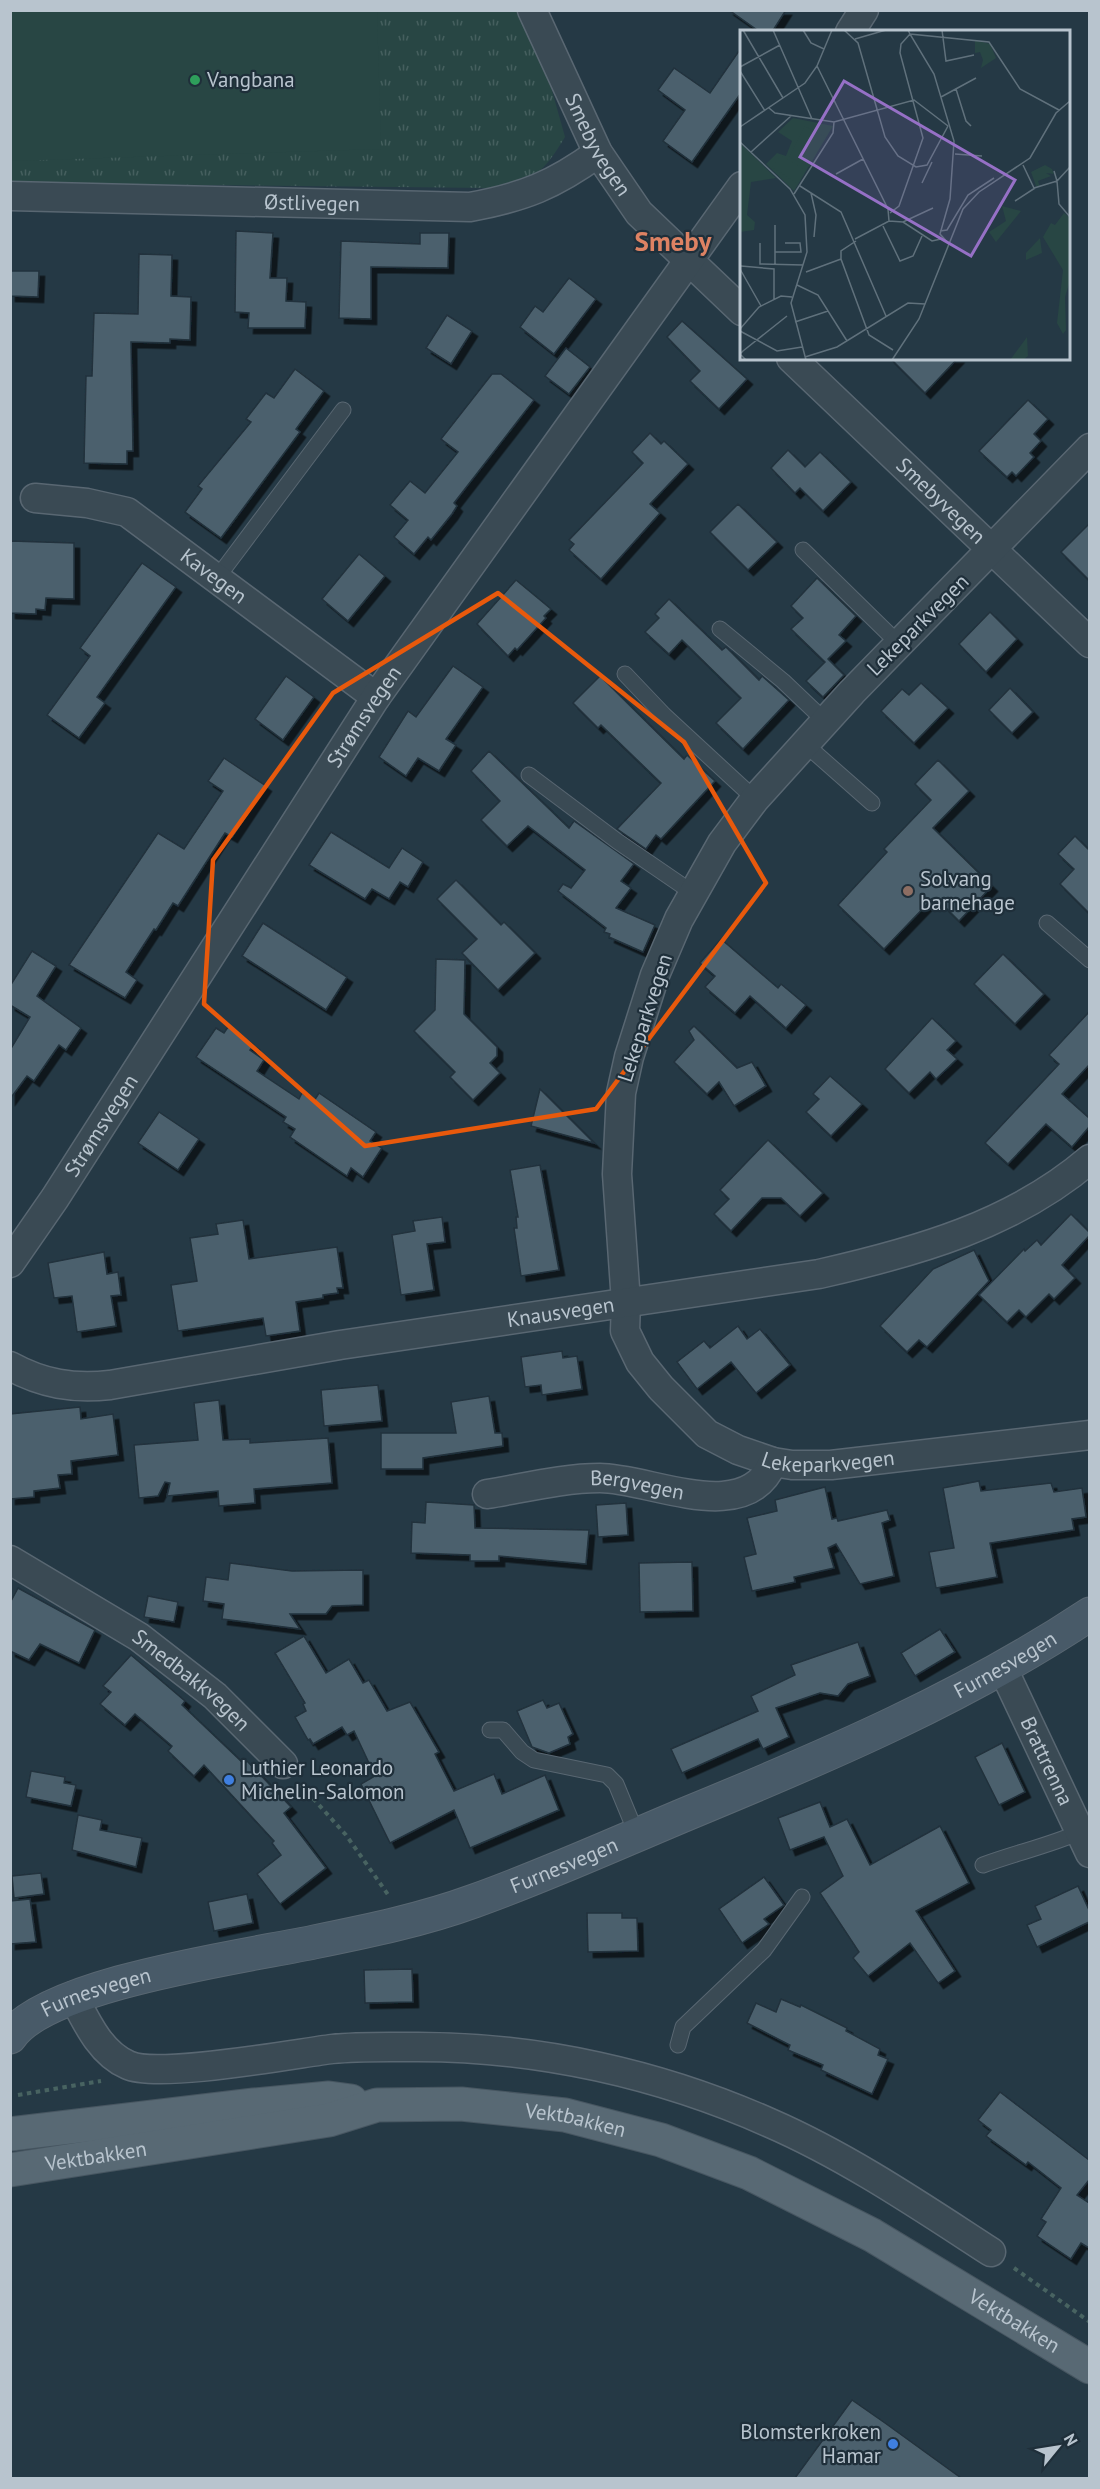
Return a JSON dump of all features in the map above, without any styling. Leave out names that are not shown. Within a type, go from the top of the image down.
[{"type":"main road","points":[[10,2134],[329,2098],[376,2105]]},
{"type":"main road","name":"Vektbakken","points":[[10,2170],[329,2120],[376,2105],[461,2104],[565,2115],[661,2140],[748,2174],[872,2235],[1089,2367]]},
{"type":"street","name":"Smebyvegen","points":[[532,10],[598,153],[639,213],[740,310]]},
{"type":"street","name":"Østlivegen","points":[[10,196],[470,207],[523,195],[563,178],[598,153]]},
{"type":"street","name":"Strømsvegen","points":[[10,1263],[55,1198],[376,697],[740,187]]},
{"type":"street","name":"Smebyvegen","points":[[793,360],[1089,643]]},
{"type":"street","name":"Lekeparkvegen","points":[[1089,448],[825,721],[754,799],[722,843],[693,893],[655,975],[640,1020],[621,1093],[617,1174],[626,1302],[625,1331],[640,1362],[661,1388],[707,1434],[738,1450],[773,1462],[792,1465],[831,1464],[1089,1435]]},
{"type":"street","name":"Kavegen","points":[[35,498],[87,503],[126,512],[376,697]]},
{"type":"street","name":"Knausvegen","points":[[10,1366],[28,1375],[59,1385],[86,1387],[340,1345],[819,1274],[932,1246],[977,1229],[1050,1190],[1089,1159]]},
{"type":"street","name":"Bergvegen","points":[[487,1494],[602,1478],[698,1496],[724,1496],[758,1484],[768,1473],[773,1462]]},
{"type":"street","name":"Smedbakkvegen","points":[[10,1560],[140,1637],[215,1696],[283,1764]]},
{"type":"street","name":"Furnesvegen","points":[[10,2037],[44,2010],[73,1996],[149,1976],[402,1923],[472,1902],[858,1742],[1003,1669],[1089,1614]]},
{"type":"street","name":"Brattrenna","points":[[1003,1669],[1085,1842]]},
{"type":"street","points":[[73,1996],[88,2024],[108,2052],[129,2066],[167,2070],[336,2049],[420,2047],[550,2058],[644,2077],[714,2100],[771,2123],[818,2146],[885,2184],[992,2252]]},
{"type":"lane","points":[[217,578],[343,410]]},
{"type":"lane","points":[[803,550],[899,644]]},
{"type":"lane","points":[[720,629],[783,681],[825,721]]},
{"type":"lane","points":[[625,674],[754,799]]},
{"type":"lane","points":[[805,744],[872,803]]},
{"type":"lane","points":[[529,775],[617,842],[693,893]]},
{"type":"lane","points":[[1047,923],[1089,960]]},
{"type":"lane","points":[[490,1730],[503,1730],[522,1752],[534,1760],[607,1775],[616,1784],[637,1835]]},
{"type":"lane","points":[[982,1865],[1012,1854],[1056,1843],[1085,1842]]},
{"type":"lane","points":[[678,2045],[683,2027],[764,1950],[802,1897]]},
{"type":"path","points":[[283,1764],[346,1835],[384,1885],[402,1923]]},
{"type":"path","points":[[18,2095],[109,2080]]},
{"type":"path","points":[[992,2252],[1089,2322]]},
{"type":"highlighted area","points":[[498,593],[684,742],[766,883],[596,1109],[365,1146],[204,1004],[213,860],[333,693]]},
{"type":"green space","name":"Vangbana","points":[[10,11],[377,11],[381,149],[11,161]]},
{"type":"green space","points":[[11,11],[518,11],[547,73],[565,137],[543,168],[535,174],[517,183],[490,188],[11,183]]},
{"type":"building","points":[[729,10],[786,10],[773,30],[757,30]]},
{"type":"building","points":[[740,49],[740,94],[692,162],[663,141],[685,110],[658,90],[674,68],[710,93]]},
{"type":"building","points":[[236,231],[273,233],[270,278],[287,278],[286,301],[306,302],[305,328],[248,328],[249,313],[235,312]]},
{"type":"building","points":[[420,233],[449,233],[448,268],[371,267],[371,319],[339,318],[341,241],[420,244]]},
{"type":"building","points":[[139,254],[172,255],[171,296],[191,297],[190,340],[170,339],[170,343],[131,342],[133,451],[127,451],[127,464],[84,463],[86,376],[92,376],[94,313],[138,314]]},
{"type":"building","points":[[10,271],[39,271],[38,297],[10,296]]},
{"type":"building","points":[[569,278],[596,299],[554,354],[520,327],[535,306],[543,312]]},
{"type":"building","points":[[447,315],[472,331],[451,364],[426,348]]},
{"type":"building","points":[[682,321],[747,379],[719,409],[690,381],[700,371],[667,337]]},
{"type":"building","points":[[566,348],[590,367],[569,394],[545,376]]},
{"type":"building","points":[[892,360],[956,360],[925,393]]},
{"type":"building","points":[[295,369],[324,391],[296,429],[300,432],[221,538],[185,512],[202,489],[198,486],[251,422],[246,419],[266,393],[274,398]]},
{"type":"building","points":[[492,374],[501,374],[534,400],[454,503],[457,506],[452,514],[431,540],[428,537],[414,554],[394,537],[408,520],[390,505],[410,481],[425,493],[458,452],[441,439]]},
{"type":"building","points":[[1028,400],[1048,419],[1034,434],[1041,441],[1030,453],[1034,457],[1016,476],[1012,472],[1007,477],[979,451]]},
{"type":"building","points":[[650,433],[661,444],[664,441],[688,464],[650,504],[660,513],[601,579],[569,550],[574,544],[569,540],[643,463],[632,452]]},
{"type":"building","points":[[788,450],[805,467],[820,452],[851,482],[823,511],[800,488],[795,493],[771,468]]},
{"type":"building","points":[[738,504],[777,542],[748,570],[710,532]]},
{"type":"building","points":[[1089,524],[1089,580],[1061,552]]},
{"type":"building","points":[[10,541],[74,543],[74,599],[46,598],[45,610],[36,609],[36,614],[10,613]]},
{"type":"building","points":[[359,554],[385,576],[348,621],[322,599]]},
{"type":"building","points":[[142,563],[176,587],[97,697],[105,703],[79,738],[47,715],[90,656],[80,648]]},
{"type":"building","points":[[817,578],[856,616],[839,635],[846,641],[828,659],[844,675],[823,697],[806,681],[825,662],[791,629],[803,618],[791,606]]},
{"type":"building","points":[[516,580],[551,609],[544,616],[546,618],[517,650],[515,648],[508,656],[477,624]]},
{"type":"building","points":[[669,599],[722,650],[726,647],[759,680],[762,676],[789,700],[743,749],[716,723],[741,698],[682,640],[669,654],[645,632],[659,618],[655,614]]},
{"type":"building","points":[[990,612],[1017,639],[986,672],[959,644]]},
{"type":"building","points":[[453,666],[483,687],[446,739],[456,745],[439,771],[418,758],[406,776],[379,757],[408,711],[416,717]]},
{"type":"building","points":[[286,676],[314,697],[283,740],[255,719]]},
{"type":"building","points":[[600,676],[684,759],[687,755],[715,781],[661,839],[656,835],[646,849],[617,829],[661,783],[601,725],[598,728],[573,703]]},
{"type":"building","points":[[921,683],[948,708],[914,743],[881,711],[902,689],[909,695]]},
{"type":"building","points":[[1010,688],[1033,712],[1012,733],[989,710]]},
{"type":"building","points":[[489,751],[569,828],[574,821],[634,864],[621,881],[631,888],[616,908],[655,925],[643,952],[609,937],[610,934],[604,932],[606,928],[558,891],[563,884],[571,888],[585,870],[528,826],[507,846],[481,820],[500,801],[471,771]]},
{"type":"building","points":[[224,758],[266,786],[232,837],[225,833],[178,906],[173,903],[156,930],[154,929],[126,972],[137,980],[125,998],[69,965],[158,833],[184,849],[223,791],[208,781]]},
{"type":"building","points":[[938,760],[969,791],[933,828],[992,886],[959,921],[936,898],[934,901],[932,899],[884,949],[838,905],[887,852],[884,849],[931,800],[915,784]]},
{"type":"building","points":[[331,832],[389,868],[402,848],[423,862],[408,887],[400,882],[389,899],[372,889],[365,899],[309,865]]},
{"type":"building","points":[[1075,836],[1089,850],[1089,913],[1060,884],[1074,869],[1058,854]]},
{"type":"building","points":[[456,880],[501,925],[504,922],[535,953],[498,990],[462,953],[477,939],[437,899]]},
{"type":"building","points":[[263,923],[347,977],[326,1010],[242,956]]},
{"type":"building","points":[[721,939],[778,988],[781,984],[806,1005],[786,1028],[750,996],[735,1013],[705,987],[715,976],[700,963]]},
{"type":"building","points":[[32,951],[56,966],[37,996],[81,1028],[66,1050],[59,1045],[34,1081],[27,1076],[10,1099],[10,1050],[30,1017],[10,1005],[10,986]]},
{"type":"building","points":[[1003,954],[1044,994],[1015,1024],[974,984]]},
{"type":"building","points":[[436,959],[465,960],[464,1014],[497,1047],[497,1056],[490,1063],[500,1073],[473,1100],[450,1077],[455,1072],[414,1031],[435,1010]]},
{"type":"building","points":[[1089,1012],[1089,1065],[1062,1094],[1089,1118],[1089,1127],[1072,1147],[1046,1124],[1008,1164],[985,1143],[1059,1064],[1049,1055]]},
{"type":"building","points":[[932,1018],[956,1041],[947,1050],[957,1059],[936,1079],[930,1072],[909,1093],[885,1069]]},
{"type":"building","points":[[694,1026],[737,1068],[752,1062],[766,1086],[734,1106],[719,1082],[707,1094],[674,1062],[694,1040],[689,1031]]},
{"type":"building","points":[[228,1027],[254,1045],[250,1050],[264,1060],[257,1071],[299,1099],[302,1093],[314,1101],[319,1093],[376,1132],[370,1141],[382,1148],[363,1177],[351,1168],[347,1176],[290,1137],[295,1129],[283,1122],[286,1117],[196,1057],[216,1028],[224,1033]]},
{"type":"building","points":[[830,1076],[862,1104],[831,1136],[806,1112],[819,1099],[813,1094]]},
{"type":"building","points":[[540,1089],[594,1143],[531,1126]]},
{"type":"building","points":[[159,1112],[199,1139],[178,1170],[138,1143]]},
{"type":"building","points":[[768,1140],[823,1193],[800,1216],[781,1198],[762,1198],[731,1231],[714,1214],[729,1199],[720,1190]]},
{"type":"building","points":[[540,1165],[559,1270],[521,1276],[514,1228],[517,1228],[516,1217],[518,1217],[510,1170]]},
{"type":"building","points":[[1071,1214],[1089,1232],[1089,1236],[1062,1265],[1075,1278],[1054,1299],[1049,1294],[1026,1317],[1019,1310],[1007,1322],[979,1295],[1024,1249],[1025,1251],[1037,1240],[1041,1245]]},
{"type":"building","points":[[442,1217],[445,1242],[427,1244],[434,1290],[401,1295],[392,1235],[415,1231],[413,1221]]},
{"type":"building","points":[[243,1220],[249,1259],[337,1247],[343,1288],[337,1288],[338,1293],[323,1295],[323,1298],[296,1302],[300,1331],[266,1336],[263,1318],[178,1331],[171,1285],[197,1281],[190,1238],[218,1234],[216,1224]]},
{"type":"building","points":[[974,1250],[989,1281],[927,1347],[919,1340],[907,1352],[880,1326],[933,1269]]},
{"type":"building","points":[[104,1252],[107,1274],[118,1272],[121,1295],[111,1296],[116,1326],[77,1332],[72,1296],[54,1298],[48,1263]]},
{"type":"building","points":[[738,1326],[747,1339],[760,1329],[790,1365],[756,1393],[731,1362],[697,1389],[677,1362],[704,1341],[710,1348]]},
{"type":"building","points":[[562,1351],[563,1358],[577,1356],[582,1389],[542,1395],[541,1385],[525,1387],[521,1357]]},
{"type":"building","points":[[378,1385],[382,1421],[324,1426],[321,1390]]},
{"type":"building","points":[[489,1396],[495,1433],[502,1433],[503,1446],[423,1458],[423,1469],[381,1469],[381,1433],[456,1433],[451,1402]]},
{"type":"building","points":[[219,1400],[223,1440],[250,1439],[250,1443],[328,1438],[332,1483],[254,1489],[255,1503],[219,1506],[218,1491],[167,1496],[170,1483],[165,1482],[158,1496],[139,1498],[134,1445],[198,1440],[194,1403]]},
{"type":"building","points":[[80,1407],[81,1419],[113,1414],[118,1455],[71,1461],[72,1474],[58,1475],[60,1488],[34,1491],[34,1497],[10,1499],[10,1414]]},
{"type":"building","points":[[979,1481],[981,1491],[1051,1483],[1054,1492],[1082,1488],[1086,1517],[1072,1519],[1074,1530],[990,1543],[997,1577],[936,1588],[929,1552],[954,1548],[943,1488]]},
{"type":"building","points":[[825,1487],[832,1519],[837,1518],[838,1521],[887,1510],[890,1520],[882,1523],[894,1576],[860,1584],[836,1544],[828,1548],[834,1568],[794,1577],[795,1582],[752,1591],[744,1557],[756,1554],[747,1518],[777,1511],[775,1500]]},
{"type":"building","points":[[426,1502],[474,1505],[475,1528],[589,1530],[586,1564],[499,1556],[499,1561],[470,1561],[470,1555],[411,1553],[412,1522],[425,1523]]},
{"type":"building","points":[[626,1503],[628,1535],[598,1537],[596,1505]]},
{"type":"building","points":[[692,1562],[693,1611],[640,1612],[639,1563]]},
{"type":"building","points":[[230,1563],[292,1571],[363,1570],[363,1605],[332,1606],[326,1614],[290,1614],[300,1629],[222,1619],[224,1604],[203,1601],[206,1577],[228,1580]]},
{"type":"building","points":[[18,1588],[95,1630],[79,1663],[40,1644],[29,1660],[10,1651],[10,1603]]},
{"type":"building","points":[[148,1596],[178,1602],[174,1622],[144,1617]]},
{"type":"building","points":[[940,1629],[955,1652],[915,1676],[901,1653]]},
{"type":"building","points":[[304,1636],[326,1673],[349,1659],[363,1683],[369,1680],[387,1711],[410,1702],[439,1752],[435,1754],[454,1791],[494,1774],[502,1794],[545,1775],[559,1810],[470,1848],[454,1810],[390,1843],[361,1784],[375,1776],[354,1731],[347,1735],[342,1727],[313,1744],[310,1739],[308,1740],[295,1717],[306,1711],[303,1704],[305,1703],[275,1653]]},
{"type":"building","points":[[858,1642],[870,1676],[848,1684],[838,1696],[820,1693],[776,1708],[789,1737],[763,1749],[758,1739],[682,1773],[671,1749],[758,1711],[751,1696],[795,1675],[791,1665]]},
{"type":"building","points":[[131,1655],[185,1701],[182,1705],[244,1764],[247,1761],[291,1807],[284,1813],[326,1868],[280,1904],[257,1874],[281,1855],[272,1843],[274,1841],[204,1765],[194,1776],[168,1751],[172,1746],[135,1714],[125,1725],[100,1704],[111,1692],[103,1686]]},
{"type":"building","points":[[543,1700],[547,1708],[559,1703],[573,1734],[568,1737],[570,1744],[549,1753],[532,1747],[517,1711]]},
{"type":"building","points":[[1002,1743],[1025,1792],[999,1805],[975,1757]]},
{"type":"building","points":[[31,1771],[65,1777],[64,1783],[76,1785],[71,1806],[26,1797]]},
{"type":"building","points":[[820,1802],[830,1827],[847,1819],[870,1865],[940,1826],[969,1883],[916,1911],[955,1971],[938,1983],[910,1943],[868,1976],[853,1958],[859,1952],[820,1893],[843,1876],[824,1837],[790,1850],[778,1818]]},
{"type":"building","points":[[78,1815],[102,1820],[100,1830],[142,1838],[136,1867],[72,1850]]},
{"type":"building","points":[[41,1873],[44,1894],[14,1898],[12,1876]]},
{"type":"building","points":[[764,1877],[784,1905],[764,1919],[769,1924],[742,1943],[719,1909]]},
{"type":"building","points":[[1078,1886],[1089,1910],[1089,1922],[1037,1947],[1027,1925],[1041,1919],[1035,1906]]},
{"type":"building","points":[[247,1894],[253,1923],[214,1931],[208,1902]]},
{"type":"building","points":[[30,1899],[36,1942],[10,1944],[10,1901]]},
{"type":"building","points":[[587,1913],[622,1913],[622,1918],[637,1918],[638,1951],[588,1952]]},
{"type":"building","points":[[412,1969],[413,2002],[365,2003],[364,1970]]},
{"type":"building","points":[[781,1999],[800,2007],[801,2005],[847,2028],[846,2031],[880,2049],[878,2055],[888,2059],[872,2094],[821,2070],[823,2065],[788,2050],[790,2045],[747,2023],[756,2003],[776,2012]]},
{"type":"building","points":[[1000,2092],[1089,2160],[1089,2180],[1077,2195],[1089,2203],[1089,2248],[1081,2243],[1071,2259],[1037,2236],[1046,2222],[1041,2219],[1061,2188],[1028,2162],[1026,2165],[986,2136],[991,2130],[978,2120]]},
{"type":"building","points":[[852,2400],[885,2423],[961,2478],[795,2478]]},
{"type":"place","name":"Vangbana","points":[[195,80]]},
{"type":"place","name":"Solvang barnehage","points":[[908,891]]},
{"type":"place","name":"Luthier Leonardo Michelin-Salomon","points":[[229,1780]]},
{"type":"place","name":"Blomsterkroken Hamar","points":[[893,2444]]},
{"type":"district","name":"Smeby","points":[[673,242]]}]
